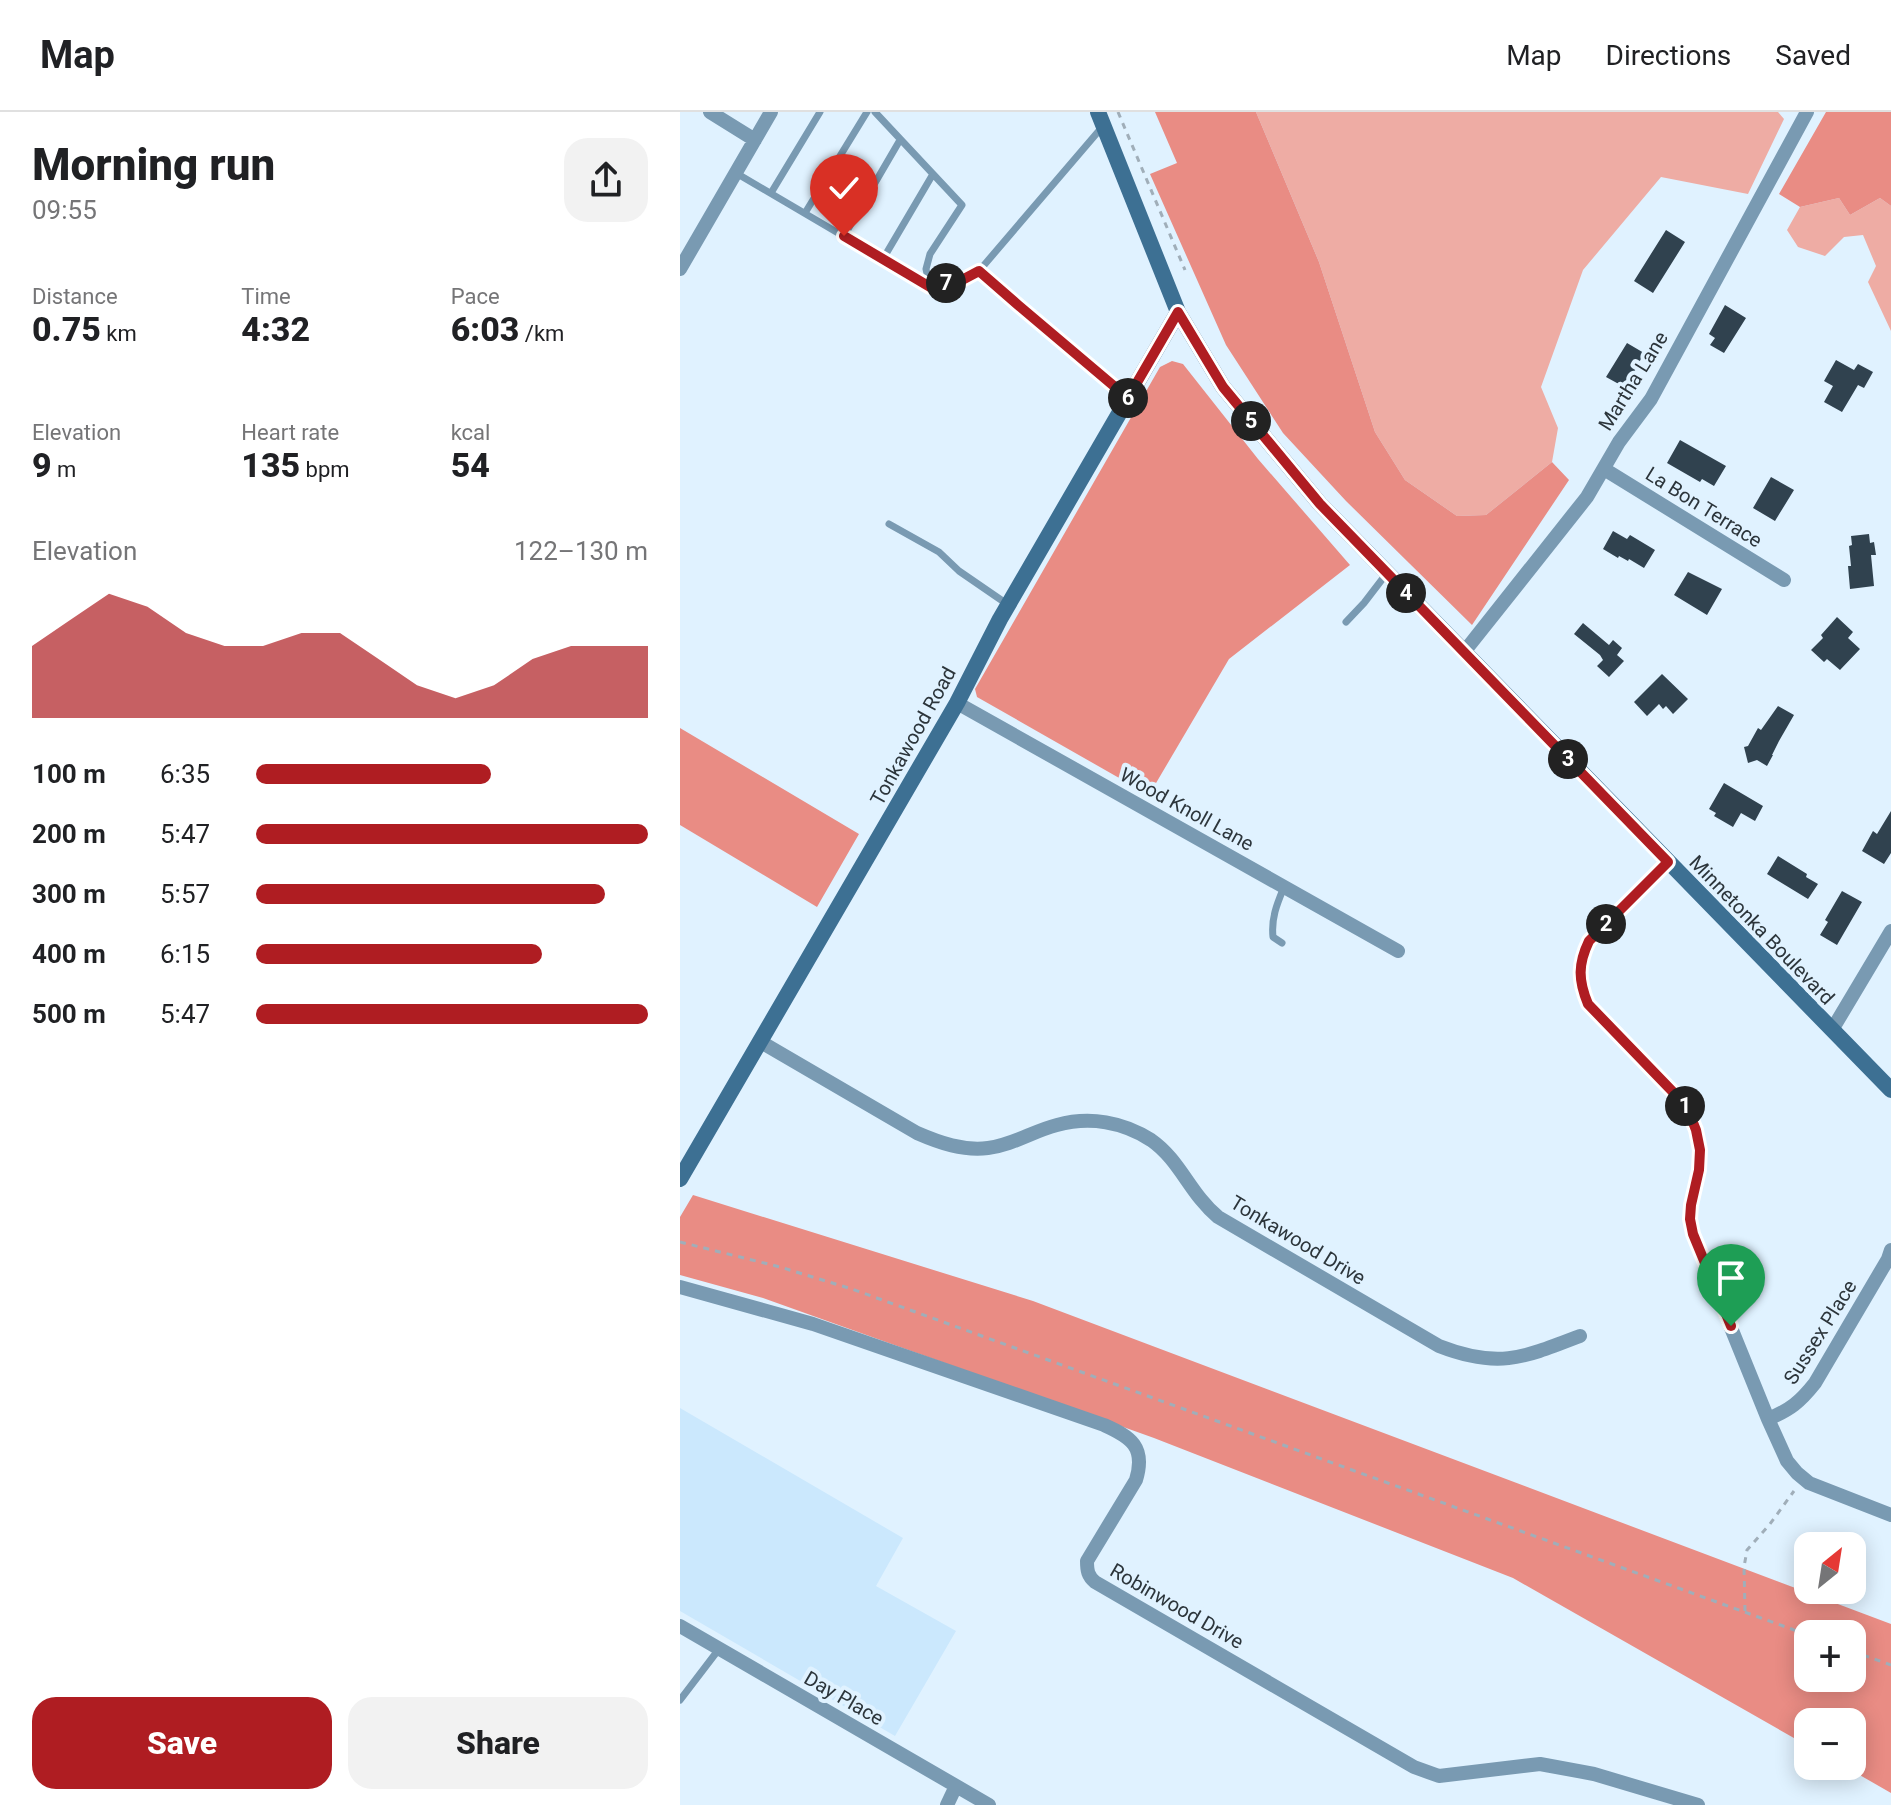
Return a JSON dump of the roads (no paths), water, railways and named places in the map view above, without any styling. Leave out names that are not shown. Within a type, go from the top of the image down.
[{"type":"main road","name":"Minnetonka Boulevard","points":[[1100,119],[1178,312],[1223,387],[1320,504],[1891,1090]]},
{"type":"main road","name":"Tonkawood Road","points":[[680,1179],[957,703],[1009,605],[1178,312]]},
{"type":"street","points":[[710,112],[755,140]]},
{"type":"street","points":[[680,269],[771,112]]},
{"type":"street","name":"Martha Lane","points":[[1464,652],[1587,497],[1619,442],[1651,399],[1807,112]]},
{"type":"street","name":"La Bon Terrace","points":[[1604,469],[1784,580]]},
{"type":"street","name":"Wood Knoll Lane","points":[[957,703],[1398,951]]},
{"type":"street","points":[[1668,862],[1589,941],[1579,972],[1582,989],[1588,1004],[1688,1110],[1700,1150],[1691,1205],[1693,1234],[1787,1461],[1803,1478],[1821,1489],[1891,1515]]},
{"type":"street","points":[[1832,1030],[1891,931]]},
{"type":"street","name":"Tonkawood Drive","points":[[761,1042],[917,1133],[962,1148],[1010,1144],[1056,1125],[1081,1120],[1106,1121],[1131,1129],[1153,1141],[1172,1158],[1205,1207],[1218,1217],[1439,1346],[1462,1355],[1512,1359],[1580,1336]]},
{"type":"street","name":"Sussex Place","points":[[1768,1419],[1785,1412],[1802,1399],[1815,1383],[1891,1250]]},
{"type":"street","name":"Robinwood Drive","points":[[680,1287],[813,1324],[1125,1434],[1139,1453],[1140,1466],[1136,1480],[1087,1561],[1089,1577],[1414,1767],[1439,1776],[1540,1764],[1594,1774],[1698,1805]]},
{"type":"street","name":"Day Place","points":[[680,1626],[989,1805]]},
{"type":"street","points":[[947,1805],[956,1786]]},
{"type":"lane","points":[[771,193],[820,112]]},
{"type":"lane","points":[[805,213],[867,112]]},
{"type":"lane","points":[[875,112],[962,205],[930,254],[926,269],[930,287]]},
{"type":"lane","points":[[736,173],[930,287],[962,280],[979,271],[1100,119]]},
{"type":"lane","points":[[844,236],[900,140]]},
{"type":"lane","points":[[883,259],[933,174]]},
{"type":"lane","points":[[979,271],[1128,398]]},
{"type":"lane","points":[[889,524],[939,552],[959,571],[1009,605]]},
{"type":"lane","points":[[1346,622],[1387,573]]},
{"type":"lane","points":[[1282,943],[1273,937],[1271,924],[1284,887]]},
{"type":"lane","points":[[680,1700],[719,1649]]}]
